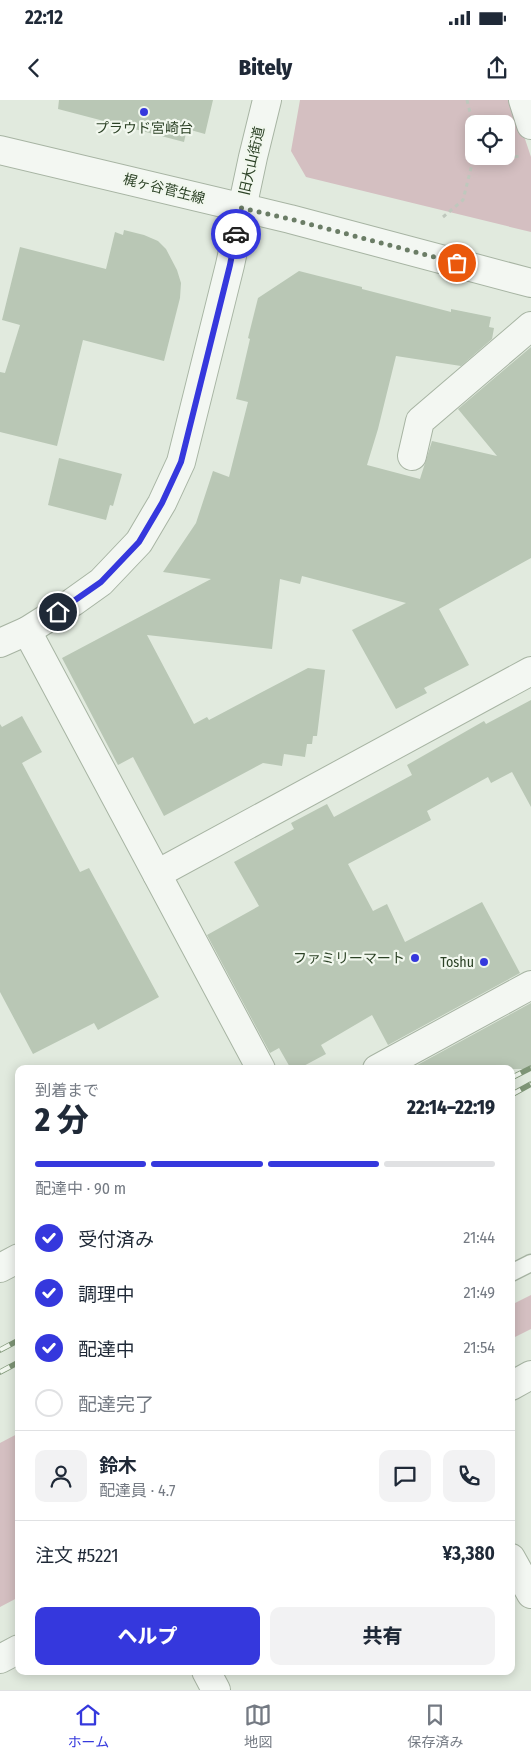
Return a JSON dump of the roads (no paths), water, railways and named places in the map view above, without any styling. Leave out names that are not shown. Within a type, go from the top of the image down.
[{"type":"street","name":"旧大山街道","points":[[0,643],[28,631],[74,602],[101,582],[139,542],[162,503],[181,462],[230,265],[241,208],[267,100]]},
{"type":"street","points":[[523,100],[531,125]]},
{"type":"street","name":"梶ヶ谷菅生線","points":[[0,150],[187,193],[531,283]]},
{"type":"street","points":[[412,456],[420,421],[531,326]]},
{"type":"street","points":[[28,631],[259,1065]]},
{"type":"street","points":[[157,874],[531,671]]},
{"type":"street","points":[[384,1065],[531,985]]},
{"type":"street","points":[[0,1268],[15,1260]]},
{"type":"street","points":[[515,1384],[531,1375]]},
{"type":"street","points":[[515,1565],[530,1590]]},
{"type":"street","points":[[0,1659],[15,1651]]},
{"type":"street","points":[[208,1675],[216,1690]]},
{"type":"lane","points":[[515,1271],[531,1263]]},
{"type":"railway","points":[[515,1076],[531,1068]]},
{"type":"railway","points":[[515,1093],[531,1084]]},
{"type":"railway","points":[[0,1350],[15,1342]]},
{"type":"railway","points":[[0,1372],[15,1364]]},
{"type":"place","name":"プラウド宮崎台","points":[[144,112]]},
{"type":"place","name":"ファミリーマート","points":[[415,958]]},
{"type":"place","name":"Toshu","points":[[484,962]]}]
